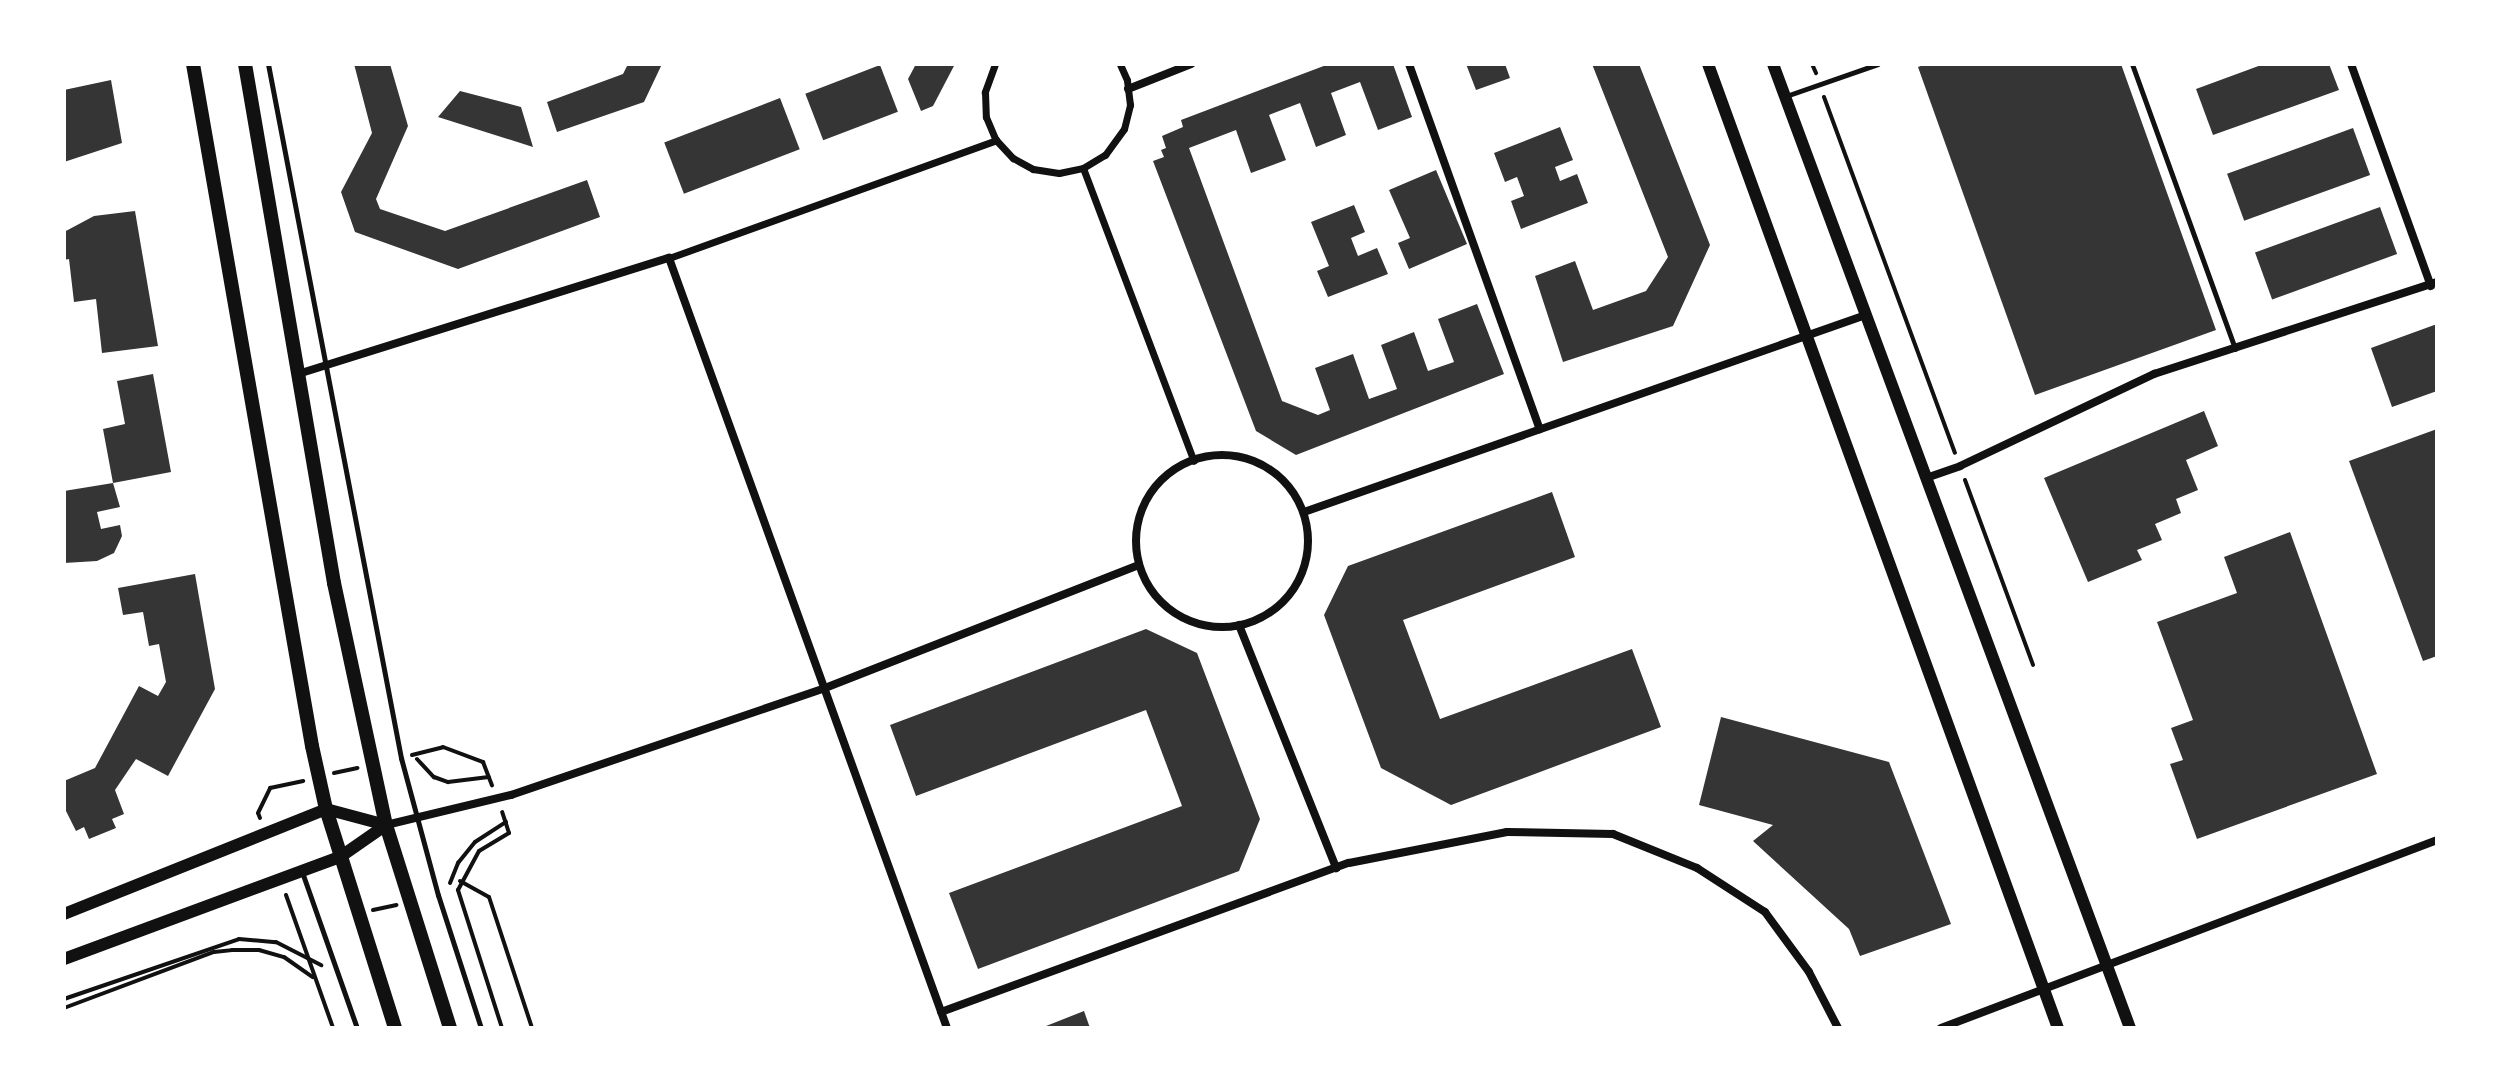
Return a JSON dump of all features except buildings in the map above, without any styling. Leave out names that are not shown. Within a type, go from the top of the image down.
[{"type":"main road","points":[[193,64],[319,777],[340,857],[395,1028]]},
{"type":"main road","points":[[245,64],[334,583],[386,825],[450,1028]]},
{"type":"street","points":[[995,64],[985,92],[986,117],[996,140],[1013,158],[1033,169],[1059,173],[1083,168],[1105,155],[1124,129],[1130,105],[1120,64]]},
{"type":"street","points":[[1128,89],[1191,64]]},
{"type":"street","points":[[1409,64],[1540,429]]},
{"type":"street","points":[[1708,64],[2058,1028]]},
{"type":"street","points":[[1773,64],[2130,1028]]},
{"type":"street","points":[[1926,478],[1960,466],[2154,374],[2434,284],[2351,64]]},
{"type":"street","points":[[298,374],[669,258],[996,140]]},
{"type":"street","points":[[1083,168],[1194,461]]},
{"type":"street","points":[[669,258],[947,1028]]},
{"type":"street","points":[[1304,512],[1866,315]]},
{"type":"street","points":[[1208,456],[1238,456],[1266,467],[1289,486],[1304,512],[1309,542],[1303,571],[1296,586],[1276,609],[1239,625],[1220,628],[1191,622],[1173,613],[1152,592],[1139,565],[1136,535],[1143,506],[1160,481],[1208,456]]},
{"type":"street","points":[[64,959],[340,857],[386,825],[511,795],[825,688],[1139,565]]},
{"type":"street","points":[[1239,625],[1336,868]]},
{"type":"street","points":[[64,914],[326,809],[386,825]]},
{"type":"street","points":[[941,1012],[1336,868],[1507,832],[1613,834],[1697,868],[1765,912],[1809,972],[1838,1028]]},
{"type":"street","points":[[1941,1028],[2435,841],[2437,853]]},
{"type":"lane","points":[[268,64],[401,758],[415,819],[481,1028]]},
{"type":"lane","points":[[1785,96],[1878,64]]},
{"type":"lane","points":[[2132,64],[2235,349]]},
{"type":"lane","points":[[302,871],[357,1028]]},
{"type":"path","points":[[1812,64],[2033,665]]},
{"type":"path","points":[[401,758],[443,747],[483,762],[489,777],[448,782],[423,768],[413,755]]},
{"type":"path","points":[[258,813],[270,788],[374,764]]},
{"type":"path","points":[[458,890],[448,892],[452,874],[466,852],[487,832],[506,822],[509,833],[479,851],[460,881],[458,890],[502,1028]]},
{"type":"path","points":[[460,881],[489,897],[532,1028]]},
{"type":"path","points":[[64,999],[218,943],[239,939],[276,942],[306,956],[333,1028]]},
{"type":"path","points":[[64,1008],[214,952],[259,950],[284,957],[314,978]]}]
